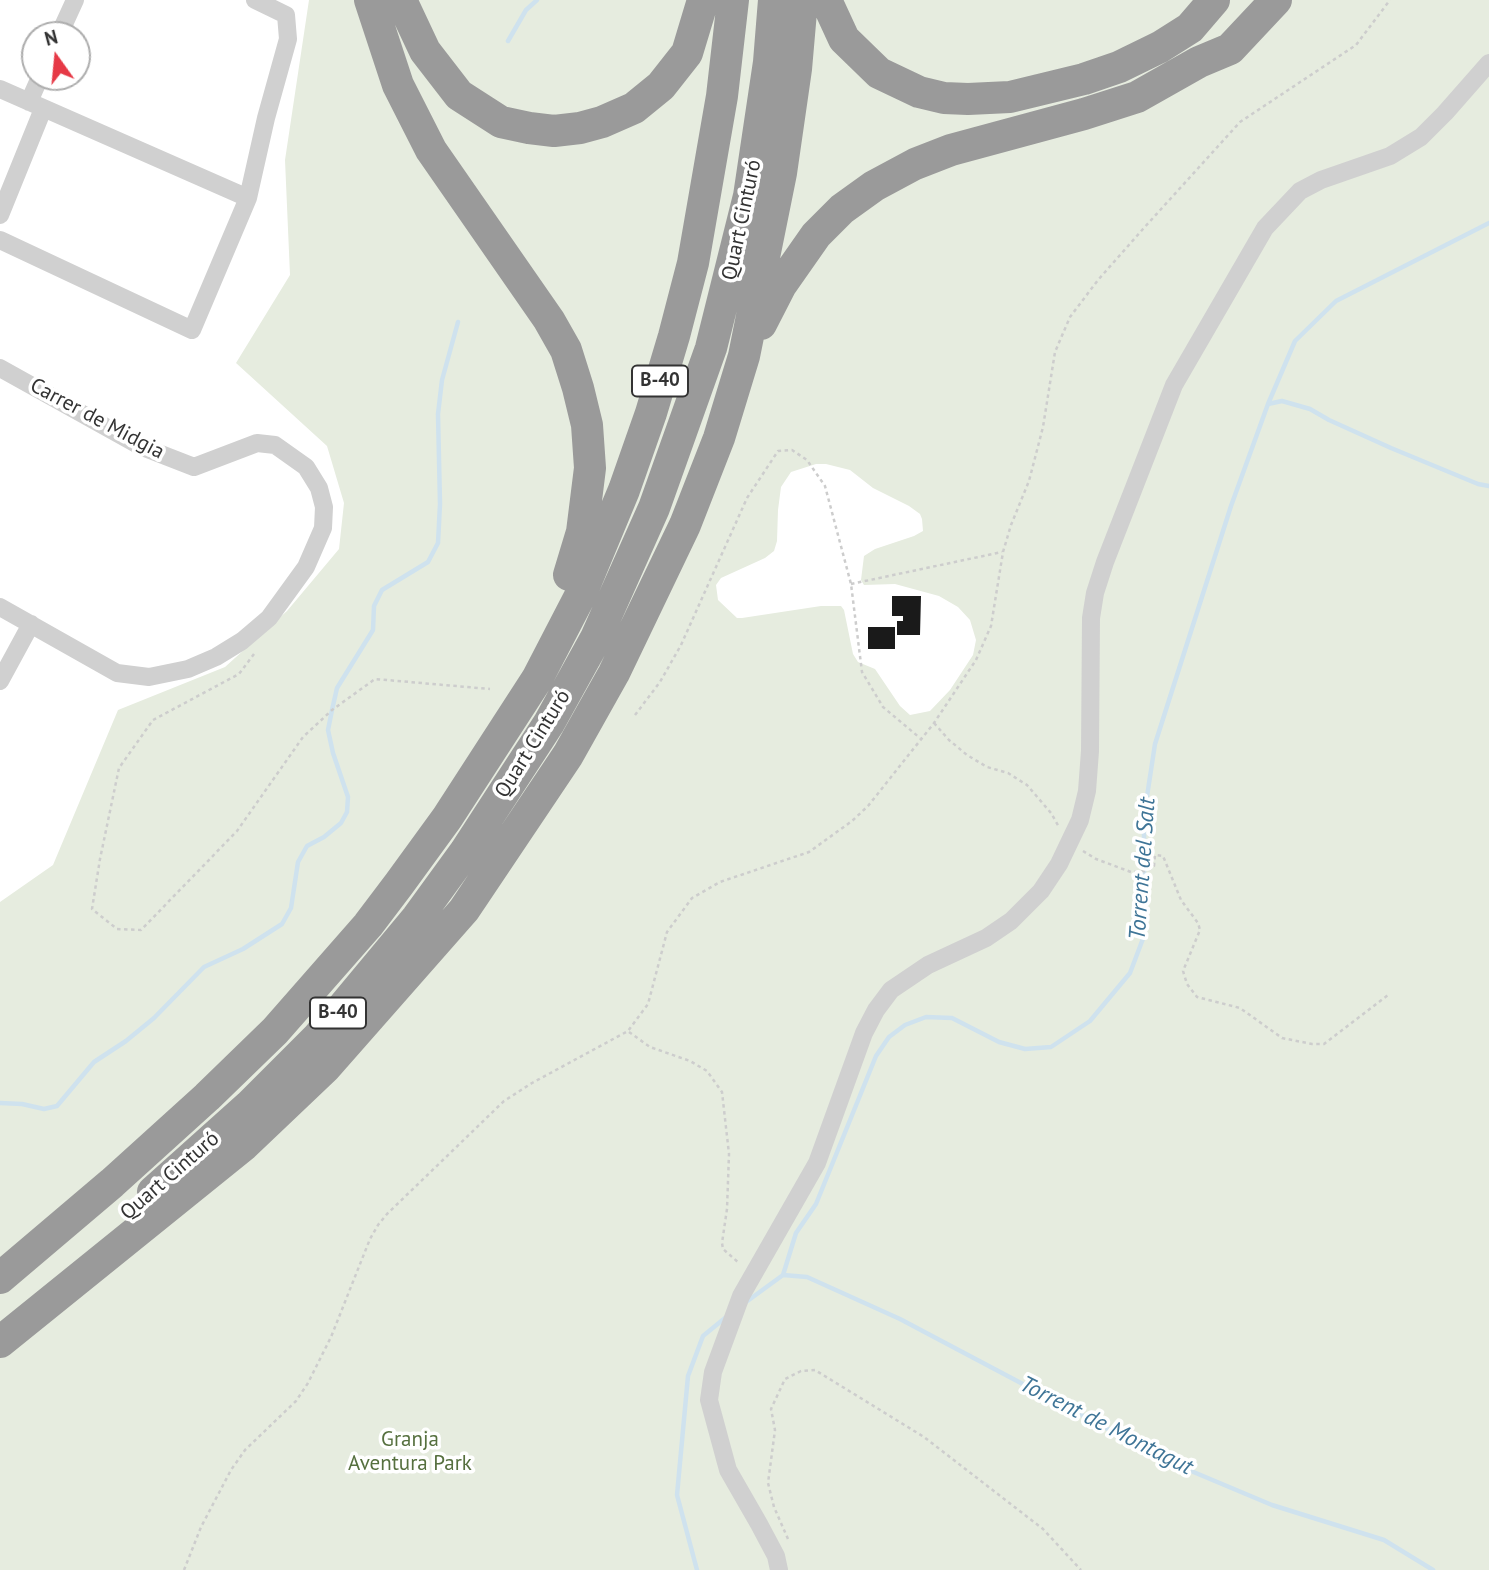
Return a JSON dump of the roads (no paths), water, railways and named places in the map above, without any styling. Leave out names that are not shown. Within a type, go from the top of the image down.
[{"type":"highway","points":[[348,0],[366,53],[387,93],[406,124],[431,150]]},
{"type":"highway","points":[[370,0],[398,85],[431,150],[549,320],[566,350],[587,425],[590,468],[582,532],[566,587],[518,688],[500,734]]},
{"type":"highway","points":[[401,0],[425,51],[459,95],[501,122],[554,131],[602,122],[634,108],[661,86],[687,53],[703,0]]},
{"type":"highway","name":"Quart Cinturó","points":[[0,1278],[112,1183],[275,1031],[376,915],[447,818],[537,680],[580,597],[624,490],[651,413],[694,263],[722,96],[733,0]]},
{"type":"highway","name":"Quart Cinturó","points":[[0,1320],[180,1169],[249,1107],[317,1037],[417,918],[549,723],[596,638],[654,508],[711,348],[749,196],[767,75],[774,0]]},
{"type":"highway","points":[[0,1342],[244,1145],[325,1068],[464,910],[568,755],[614,673],[685,525],[719,438],[744,356],[781,173],[796,69],[802,0]]},
{"type":"highway","points":[[826,0],[845,39],[879,73],[919,92],[944,98],[968,99],[1010,97],[1084,79],[1119,66],[1160,47],[1190,28],[1214,0]]},
{"type":"highway","points":[[1199,62],[1234,29],[1255,0]]},
{"type":"highway","points":[[744,356],[781,285],[801,254],[842,209],[874,186],[915,164],[951,150],[1137,97],[1199,62],[1230,49],[1276,0]]},
{"type":"street","points":[[65,21],[75,0]]},
{"type":"street","points":[[0,240],[192,330],[248,198],[288,39],[286,15],[255,0]]},
{"type":"street","points":[[779,1570],[776,1556],[728,1470],[709,1400],[713,1372],[741,1296],[817,1163],[848,1072],[876,1010],[891,990],[904,980],[928,965],[986,938],[1012,921],[1041,891],[1059,864],[1080,820],[1087,791],[1091,618],[1095,593],[1174,385],[1249,253],[1265,228],[1300,191],[1321,180],[1390,156],[1421,136],[1446,113],[1489,63]]},
{"type":"street","points":[[0,89],[248,198]]},
{"type":"street","points":[[0,215],[36,106],[38,91]]},
{"type":"street","name":"Carrer de Midgia","points":[[0,368],[140,446],[194,467],[257,443],[275,445],[306,467],[319,488],[324,507],[323,528],[306,567],[270,618],[242,641],[216,657],[188,669],[149,677],[117,673],[31,624]]},
{"type":"street","points":[[0,607],[31,624],[0,681]]},
{"type":"waterway","points":[[508,41],[526,10],[537,0]]},
{"type":"waterway","name":"Torrent del Salt","points":[[746,1302],[783,1275],[796,1233],[816,1204],[876,1056],[889,1037],[905,1025],[926,1017],[952,1018],[999,1042],[1025,1049],[1051,1047],[1090,1021],[1130,973],[1144,936],[1144,816],[1155,744],[1231,506],[1268,404],[1295,341],[1336,301],[1489,223]]},
{"type":"waterway","points":[[0,1103],[44,1109],[57,1106],[94,1062],[154,1018],[204,967],[243,949],[282,924],[291,908],[298,862],[307,846],[341,823],[347,812],[348,797],[328,730],[337,688],[373,630],[374,606],[382,590],[428,562],[438,543],[438,414],[442,380],[458,322]]},
{"type":"waterway","points":[[1268,404],[1282,401],[1310,409],[1391,448],[1478,484],[1489,486]]},
{"type":"waterway","name":"Torrent de Montagut","points":[[783,1275],[807,1277],[900,1319],[1172,1463],[1272,1505],[1384,1540],[1433,1570]]},
{"type":"waterway","name":"Torrent del Salt","points":[[697,1570],[677,1495],[688,1376],[703,1336],[725,1318]]},
{"type":"park label","name":"Granja Aventura Park","points":[[410,1452]]}]
